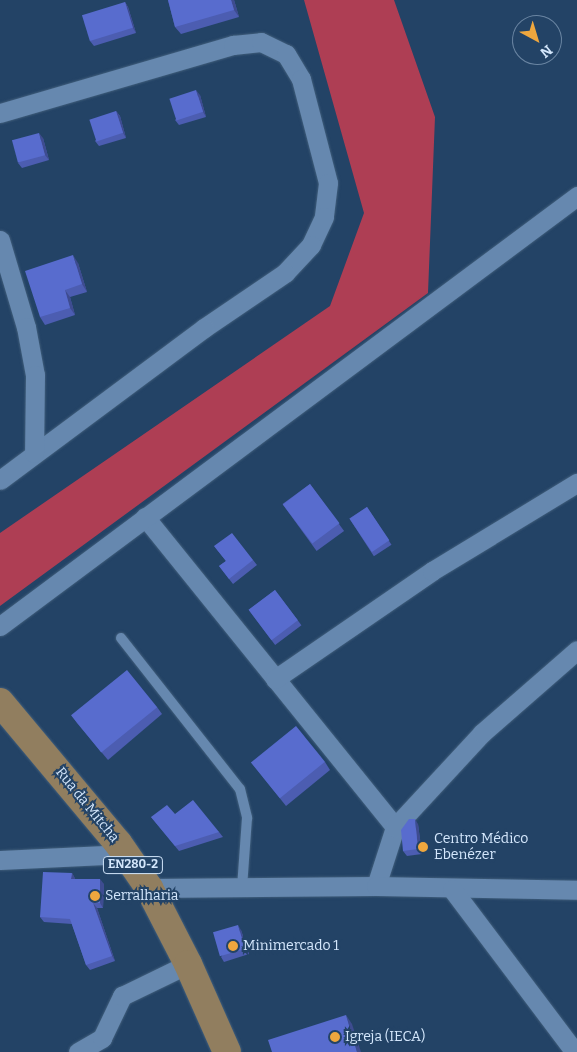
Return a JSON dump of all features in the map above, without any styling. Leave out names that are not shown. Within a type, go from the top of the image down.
[{"type":"main road","name":"Rua da Mitcha","points":[[0,702],[126,854],[149,888],[188,964],[227,1052]]},
{"type":"street","points":[[0,113],[233,45],[261,42],[286,54],[301,79],[328,183],[324,217],[311,245],[285,273],[204,328],[0,480]]},
{"type":"street","points":[[0,626],[577,196]]},
{"type":"street","points":[[0,240],[26,327],[36,375],[34,454]]},
{"type":"street","points":[[275,679],[401,591],[577,483]]},
{"type":"street","points":[[145,517],[395,827]]},
{"type":"street","points":[[376,886],[395,827],[482,733],[577,650]]},
{"type":"street","points":[[0,860],[126,854]]},
{"type":"street","points":[[149,888],[376,886],[577,890]]},
{"type":"street","points":[[452,889],[575,1052]]},
{"type":"street","points":[[78,1052],[105,1045],[122,996],[188,964]]},
{"type":"lane","points":[[121,638],[240,789],[247,818],[242,887]]},
{"type":"shaded area","points":[[304,0],[394,0],[435,117],[428,293],[0,606],[0,533],[330,306],[364,213]]},
{"type":"building","points":[[168,0],[231,0],[234,10],[175,27]]},
{"type":"building","points":[[125,2],[133,28],[90,41],[82,15]]},
{"type":"building","points":[[196,90],[203,112],[176,121],[169,99]]},
{"type":"building","points":[[116,111],[123,133],[96,142],[89,120]]},
{"type":"building","points":[[39,133],[45,155],[18,162],[12,140]]},
{"type":"building","points":[[73,255],[82,284],[65,290],[70,308],[40,317],[25,271]]},
{"type":"building","points":[[310,484],[339,523],[312,544],[283,504]]},
{"type":"building","points":[[367,507],[389,540],[372,552],[350,519]]},
{"type":"building","points":[[232,533],[253,560],[229,579],[219,566],[226,561],[214,546]]},
{"type":"building","points":[[275,590],[298,620],[272,640],[249,610]]},
{"type":"building","points":[[127,670],[157,707],[101,753],[71,715]]},
{"type":"building","points":[[296,726],[325,762],[280,798],[251,763]]},
{"type":"building","points":[[193,800],[219,832],[175,846],[151,817],[167,805],[175,814]]},
{"type":"building","points":[[409,819],[415,819],[418,849],[403,851],[401,830]]},
{"type":"building","points":[[43,872],[72,873],[71,879],[100,879],[100,903],[93,903],[112,956],[86,965],[70,919],[40,917]]},
{"type":"building","name":"Minimercado 1","points":[[238,925],[245,949],[220,956],[213,932]]},
{"type":"building","points":[[346,1015],[357,1052],[272,1052],[268,1040]]},
{"type":"place","name":"Centro Médico Ebenézer","points":[[423,847]]},
{"type":"place","name":"Serralharia","points":[[95,896]]},
{"type":"place","name":"Minimercado 1","points":[[233,946]]},
{"type":"place","name":"Igreja (IECA)","points":[[335,1037]]}]
